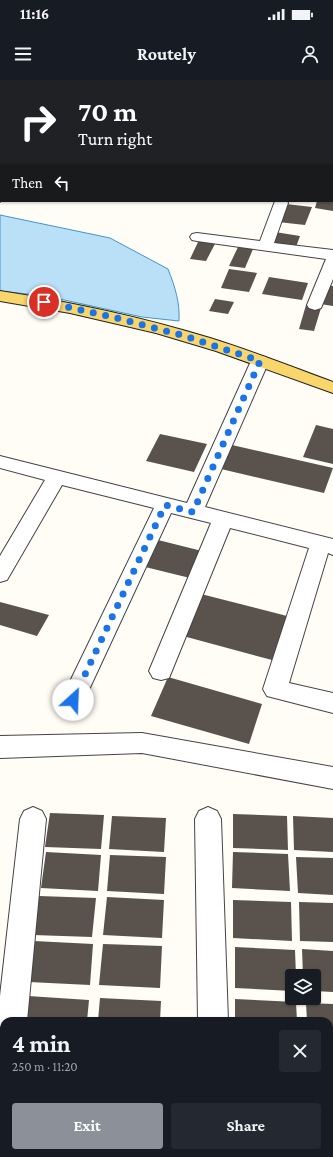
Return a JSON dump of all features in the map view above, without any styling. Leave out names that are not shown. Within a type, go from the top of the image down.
[{"type":"main road","points":[[0,296],[44,302],[113,317],[185,336],[260,361],[333,388]]},
{"type":"street","points":[[265,246],[281,203]]},
{"type":"street","points":[[197,237],[333,255]]},
{"type":"street","points":[[315,305],[333,260]]},
{"type":"street","points":[[193,512],[260,361]]},
{"type":"street","points":[[0,462],[327,546],[275,689],[333,703]]},
{"type":"street","points":[[0,574],[57,477]]},
{"type":"street","points":[[73,700],[165,505]]},
{"type":"street","points":[[161,671],[222,519]]},
{"type":"street","points":[[0,747],[142,743],[333,778]]},
{"type":"street","points":[[12,1017],[34,819]]},
{"type":"street","points":[[208,820],[213,1017]]},
{"type":"water","points":[[0,215],[110,238],[168,269],[179,307],[179,321],[142,317],[46,296],[0,291]]},
{"type":"building","points":[[317,202],[333,202],[333,211],[315,208]]},
{"type":"building","points":[[286,204],[312,207],[305,225],[278,222]]},
{"type":"building","points":[[275,232],[300,236],[296,247],[270,244]]},
{"type":"building","points":[[199,240],[216,242],[206,261],[190,259]]},
{"type":"building","points":[[238,247],[253,249],[245,268],[229,266]]},
{"type":"building","points":[[229,269],[257,273],[249,292],[221,288]]},
{"type":"building","points":[[269,277],[308,283],[302,300],[262,294]]},
{"type":"building","points":[[326,285],[333,286],[333,306],[320,304]]},
{"type":"building","points":[[215,299],[234,302],[228,314],[209,311]]},
{"type":"building","points":[[306,305],[321,308],[314,331],[299,329]]},
{"type":"building","points":[[316,425],[333,429],[333,464],[303,457]]},
{"type":"building","points":[[160,434],[207,444],[194,472],[146,461]]},
{"type":"building","points":[[232,445],[333,468],[324,493],[221,469]]},
{"type":"building","points":[[150,538],[202,551],[190,578],[137,565]]},
{"type":"building","points":[[201,594],[287,616],[272,660],[183,636]]},
{"type":"building","points":[[0,602],[49,615],[37,636],[0,625]]},
{"type":"building","points":[[168,677],[262,704],[249,744],[151,716]]},
{"type":"building","points":[[50,813],[104,815],[101,849],[45,847]]},
{"type":"building","points":[[233,814],[287,816],[288,850],[233,848]]},
{"type":"building","points":[[112,816],[166,818],[164,852],[109,849]]},
{"type":"building","points":[[293,816],[333,818],[333,852],[294,850]]},
{"type":"building","points":[[46,852],[101,855],[98,891],[41,888]]},
{"type":"building","points":[[233,852],[288,854],[290,891],[232,888]]},
{"type":"building","points":[[110,855],[166,857],[164,894],[107,891]]},
{"type":"building","points":[[296,857],[333,858],[333,895],[298,893]]},
{"type":"building","points":[[39,896],[96,898],[92,937],[33,935]]},
{"type":"building","points":[[107,897],[164,900],[162,938],[103,935]]},
{"type":"building","points":[[233,900],[291,902],[292,941],[233,938]]},
{"type":"building","points":[[299,902],[333,903],[333,942],[300,941]]},
{"type":"building","points":[[34,941],[93,944],[90,985],[29,982]]},
{"type":"building","points":[[103,944],[162,946],[160,988],[99,985]]},
{"type":"building","points":[[235,947],[295,950],[296,969],[285,969],[285,991],[235,988]]},
{"type":"building","points":[[302,949],[333,951],[333,992],[321,991],[321,969],[303,969]]},
{"type":"building","points":[[28,996],[89,1000],[87,1017],[25,1017]]},
{"type":"building","points":[[100,998],[161,1001],[160,1017],[98,1017]]},
{"type":"building","points":[[235,999],[285,1001],[285,1005],[296,1005],[297,1017],[235,1017]]},
{"type":"building","points":[[333,1004],[333,1017],[307,1017],[306,1005]]},
{"type":"route","points":[[44,302],[113,317],[185,336],[260,361],[193,512],[165,505],[73,700]]}]
